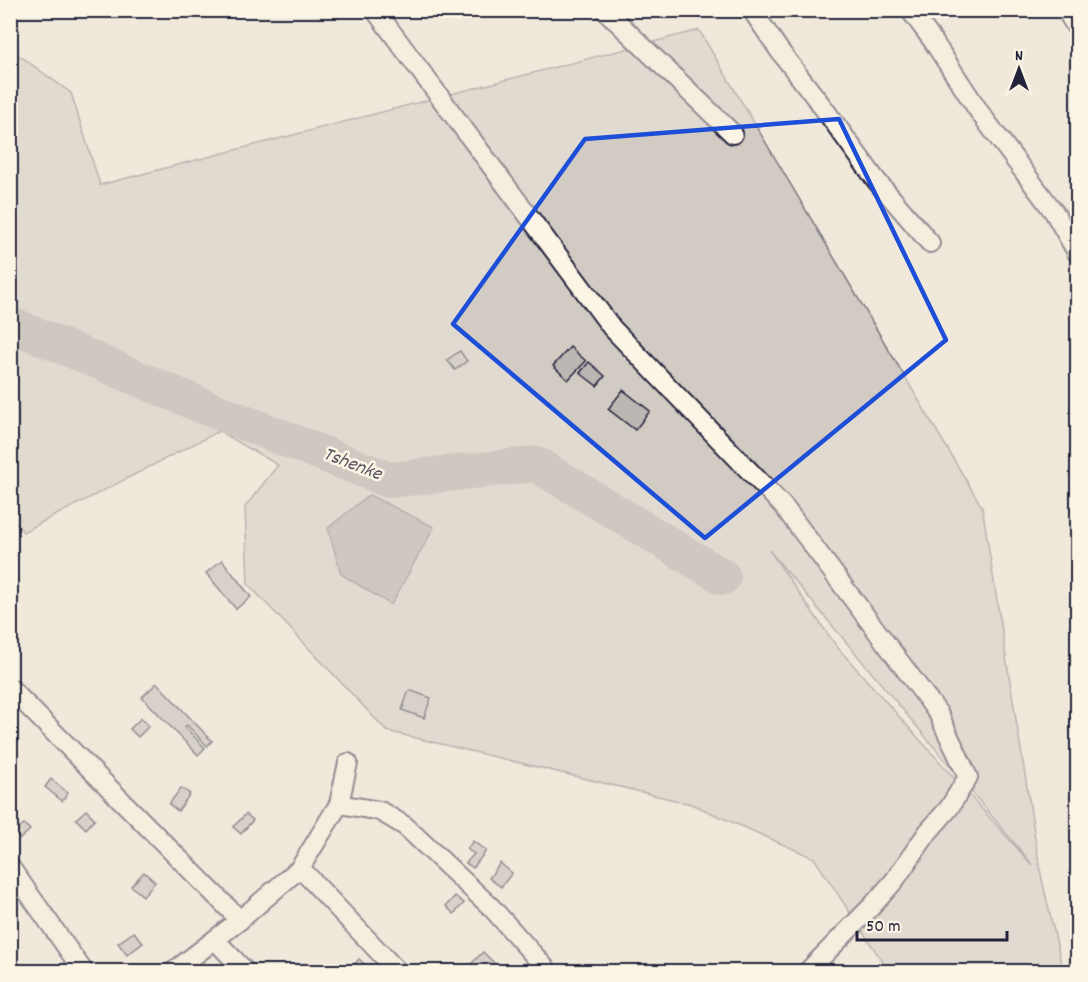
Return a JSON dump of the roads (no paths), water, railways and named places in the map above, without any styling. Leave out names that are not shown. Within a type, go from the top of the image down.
[{"type":"street","points":[[375,10],[612,328],[784,507],[938,713],[968,777],[949,808],[928,832],[894,881],[807,972]]},
{"type":"street","points":[[605,10],[733,134]]},
{"type":"street","points":[[752,10],[876,180],[930,243]]},
{"type":"street","points":[[910,10],[980,113],[1054,212],[1077,254]]},
{"type":"street","points":[[1066,10],[1077,30]]},
{"type":"street","points":[[10,688],[240,920]]},
{"type":"street","points":[[173,972],[240,920],[300,868],[339,804],[348,763]]},
{"type":"street","points":[[339,804],[380,811],[405,826],[491,908],[549,972]]},
{"type":"street","points":[[10,867],[84,972]]},
{"type":"street","points":[[300,868],[398,972]]},
{"type":"street","points":[[215,939],[246,972]]},
{"type":"waterway","name":"Tshenke","points":[[10,324],[205,407],[389,480],[536,464],[723,577]]}]
